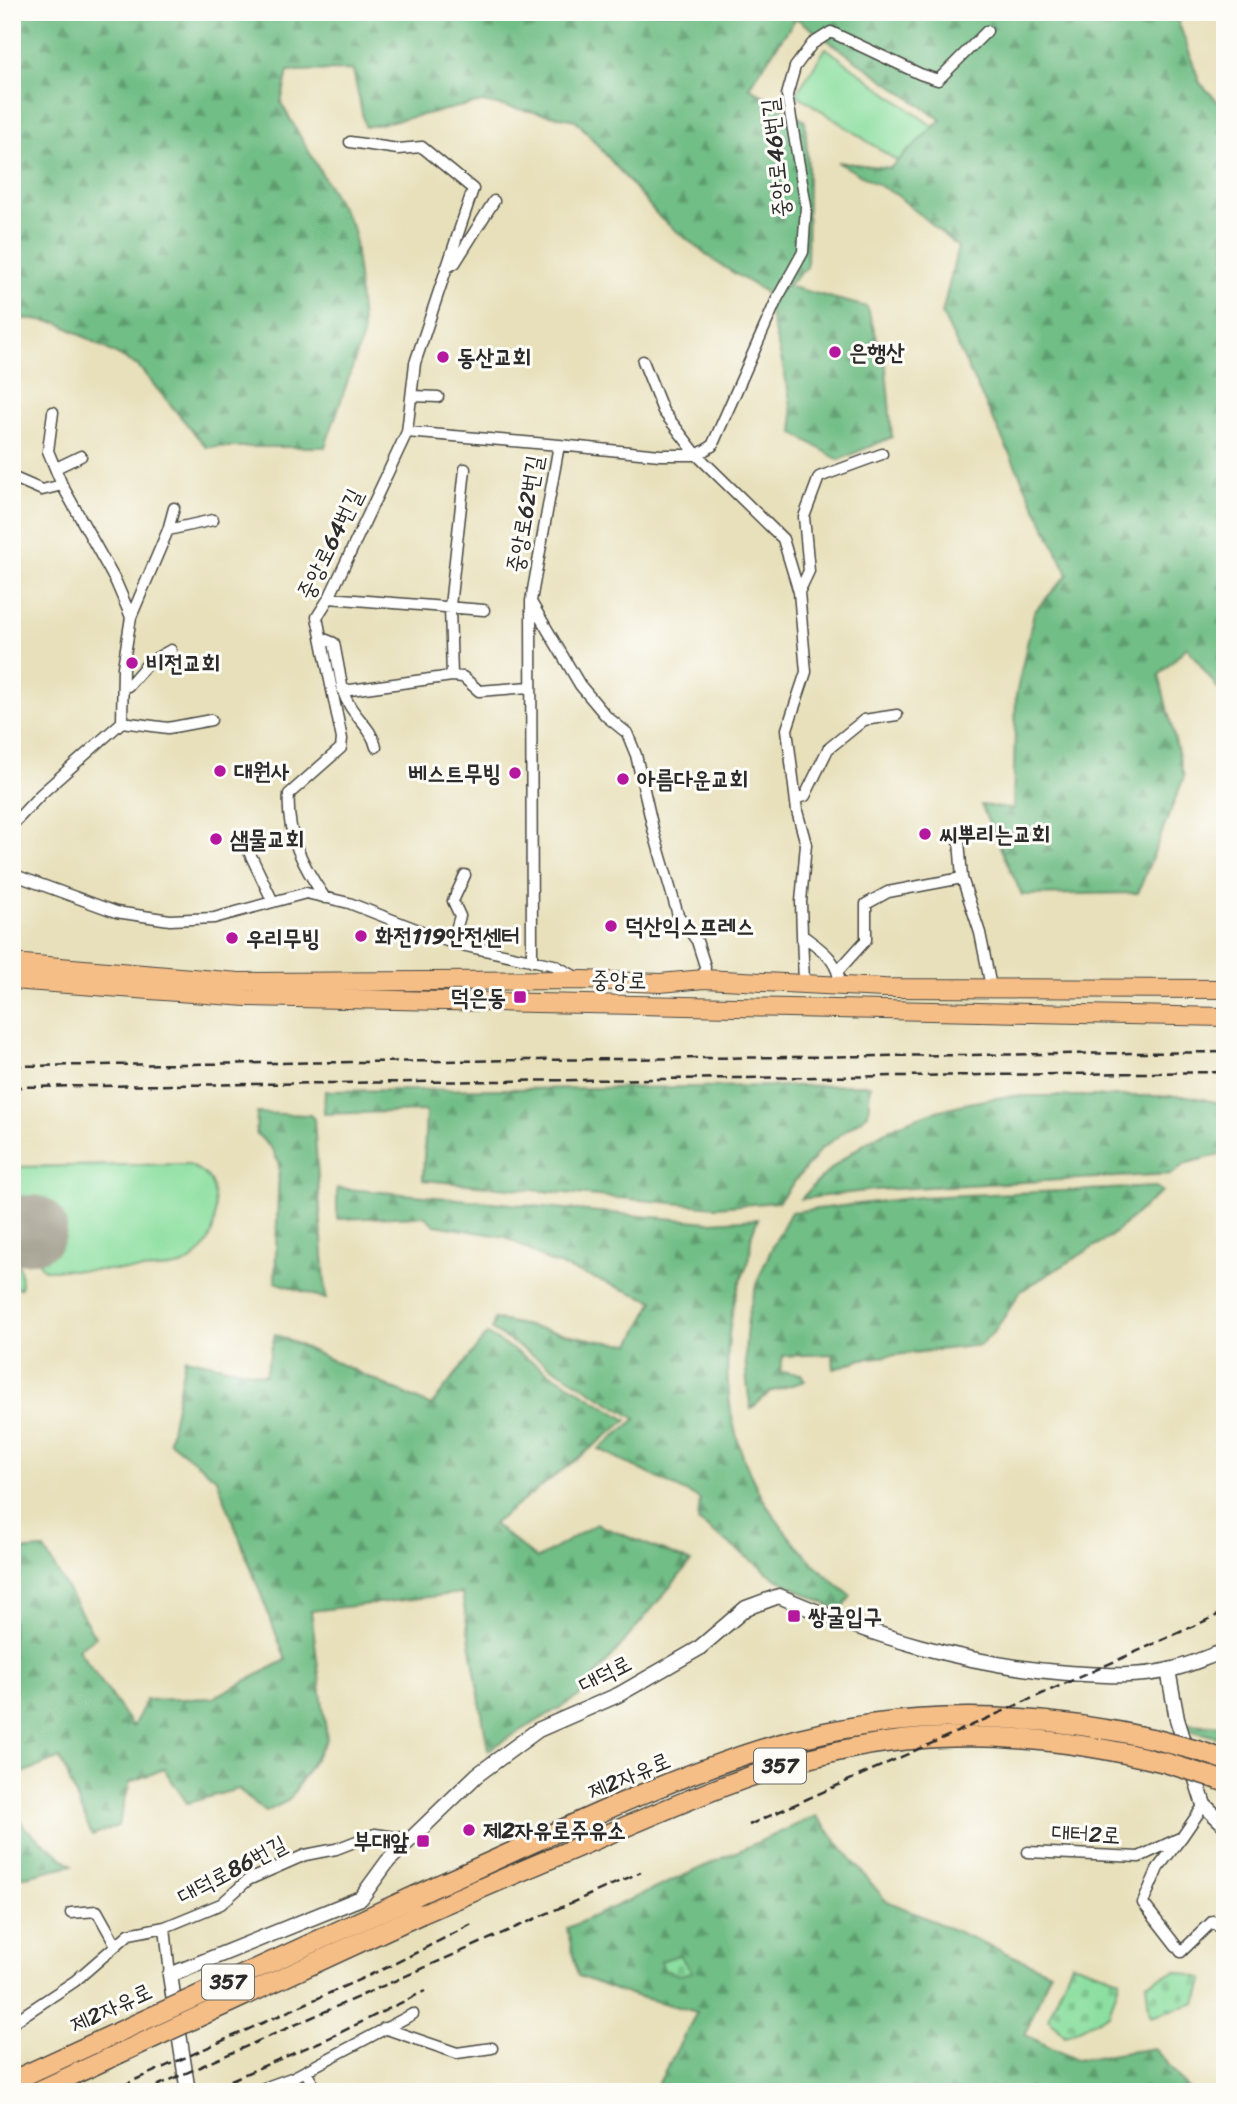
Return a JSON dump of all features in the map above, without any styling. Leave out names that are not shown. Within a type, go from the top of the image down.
[{"type":"highway","name":"제2자유로","points":[[12,2081],[443,1883],[719,1764],[822,1734],[911,1720],[972,1717],[1090,1725],[1154,1739],[1225,1760]]},
{"type":"highway","name":"제2자유로","points":[[36,2092],[421,1914],[722,1785],[840,1750],[884,1743],[989,1736],[1077,1744],[1163,1762],[1217,1779]]},
{"type":"main road","name":"중앙로","points":[[12,964],[239,982],[583,980],[660,983],[704,979],[804,982],[839,977],[990,987],[1225,989]]},
{"type":"main road","name":"중앙로","points":[[12,980],[247,997],[1225,1017]]},
{"type":"street","name":"중앙로46번길","points":[[697,455],[712,446],[777,299],[803,252],[806,206],[787,95],[795,67],[812,44],[831,32],[938,80],[987,31]]},
{"type":"street","name":"중앙로64번길","points":[[326,898],[300,863],[288,813],[289,794],[341,748],[342,739],[317,617],[329,598],[407,432],[415,363],[473,189],[422,147],[398,149],[350,142]]},
{"type":"street","name":"중앙로64번길","points":[[446,268],[455,262],[494,201]]},
{"type":"street","points":[[643,361],[663,411],[697,455],[783,539],[799,592],[806,672],[787,729],[796,798],[806,844],[801,902],[804,982]]},
{"type":"street","points":[[413,396],[438,397]]},
{"type":"street","points":[[52,412],[48,451],[62,485],[116,582],[131,617]]},
{"type":"street","points":[[407,432],[559,445]]},
{"type":"street","name":"중앙로62번길","points":[[532,961],[531,601],[559,445],[660,455],[697,455]]},
{"type":"street","points":[[799,592],[809,571],[804,517],[819,477],[882,454]]},
{"type":"street","points":[[56,468],[81,456]]},
{"type":"street","points":[[452,676],[450,606],[465,469]]},
{"type":"street","points":[[12,477],[42,490],[62,485]]},
{"type":"street","points":[[12,825],[41,794],[122,722],[123,667],[131,617],[168,530],[174,508]]},
{"type":"street","points":[[168,530],[213,520]]},
{"type":"street","points":[[329,598],[484,610]]},
{"type":"street","points":[[531,601],[580,685],[606,716],[627,733],[636,755],[653,833],[678,915],[697,942],[705,966],[704,979]]},
{"type":"street","points":[[322,638],[334,643],[347,707],[374,737],[376,747]]},
{"type":"street","points":[[123,685],[128,686],[149,662],[171,650]]},
{"type":"street","points":[[343,691],[452,676],[463,677],[479,691],[530,688]]},
{"type":"street","points":[[796,798],[805,796],[828,749],[864,720],[897,715]]},
{"type":"street","points":[[122,722],[168,728],[211,720]]},
{"type":"street","points":[[242,837],[273,902]]},
{"type":"street","points":[[959,840],[962,878],[980,933],[990,987]]},
{"type":"street","points":[[12,874],[116,912],[170,920],[214,918],[306,893],[390,917],[452,943],[554,965],[583,980]]},
{"type":"street","points":[[452,943],[460,916],[453,901],[465,875]]},
{"type":"street","points":[[839,977],[866,940],[866,904],[888,892],[962,878]]},
{"type":"street","points":[[802,935],[829,954],[839,977]]},
{"type":"street","name":"대덕로","points":[[170,1975],[361,1898],[388,1861],[477,1775],[538,1730],[618,1695],[698,1649],[746,1608],[779,1596],[846,1625],[944,1655],[1027,1670],[1115,1676],[1168,1670],[1225,1651]]},
{"type":"street","points":[[1168,1670],[1177,1719],[1204,1805],[1225,1825]]},
{"type":"street","points":[[1204,1805],[1157,1868],[1143,1903],[1181,1952],[1213,1921],[1225,1934]]},
{"type":"street","name":"대덕로86번길","points":[[12,2023],[75,1981],[129,1934],[165,1927],[221,1904],[248,1881],[305,1855],[336,1849],[375,1834],[410,1839]]},
{"type":"street","name":"대터2로","points":[[1028,1852],[1139,1857],[1182,1837]]},
{"type":"street","points":[[71,1913],[97,1911],[116,1945]]},
{"type":"street","points":[[165,1927],[188,2092]]},
{"type":"street","points":[[253,2092],[305,2071],[413,2014]]},
{"type":"street","points":[[384,2028],[457,2053],[492,2048]]},
{"type":"street","points":[[305,2071],[318,2092]]},
{"type":"green space","points":[[12,12],[1175,12],[1200,83],[1225,109],[1225,698],[1187,647],[1159,675],[1184,777],[1138,893],[1022,895],[981,805],[1013,809],[1016,695],[1034,612],[1068,574],[942,314],[958,247],[898,196],[837,162],[890,168],[941,120],[796,18],[749,87],[805,121],[808,170],[807,267],[787,286],[867,307],[886,368],[892,437],[839,460],[794,433],[786,380],[765,292],[716,262],[661,219],[576,120],[482,102],[365,127],[353,70],[288,71],[281,103],[354,230],[363,336],[325,447],[206,447],[138,366],[59,323],[12,317]]},
{"type":"green space","points":[[826,48],[943,134],[917,174],[796,94]]},
{"type":"green space","points":[[870,1085],[868,1114],[821,1149],[778,1202],[716,1207],[423,1180],[426,1111],[324,1114],[325,1091]]},
{"type":"green space","points":[[1010,1096],[1188,1096],[1225,1104],[1225,1153],[1187,1163],[1172,1174],[874,1190],[801,1199],[847,1156],[895,1126],[949,1108]]},
{"type":"green space","points":[[257,1113],[310,1115],[314,1119],[326,1299],[275,1282],[279,1165],[273,1150],[256,1133]]},
{"type":"green space","points":[[187,1164],[202,1172],[210,1181],[215,1218],[208,1242],[198,1255],[183,1265],[138,1270],[44,1270],[37,1260],[39,1216],[12,1216],[12,1167]]},
{"type":"green space","points":[[1156,1187],[1162,1191],[1110,1237],[1021,1291],[994,1332],[980,1345],[862,1359],[834,1369],[833,1354],[783,1356],[780,1372],[801,1374],[805,1381],[770,1392],[751,1409],[745,1353],[750,1306],[766,1261],[791,1212],[919,1197]]},
{"type":"green space","points":[[337,1188],[709,1222],[758,1219],[751,1237],[749,1259],[740,1281],[729,1332],[728,1386],[733,1422],[743,1456],[757,1488],[775,1518],[822,1572],[851,1596],[840,1611],[778,1580],[698,1521],[700,1499],[599,1449],[636,1419],[492,1330],[494,1319],[600,1341],[631,1344],[654,1301],[546,1260],[506,1237],[435,1225],[424,1216],[337,1219]]},
{"type":"green space","points":[[12,1255],[20,1269],[21,1288],[12,1288]]},
{"type":"green space","points":[[275,1334],[431,1406],[487,1334],[627,1420],[493,1524],[537,1559],[596,1524],[691,1562],[578,1697],[488,1750],[462,1593],[311,1611],[327,1739],[289,1800],[266,1812],[238,1789],[187,1803],[164,1769],[130,1782],[118,1826],[92,1835],[60,1758],[12,1777],[12,1551],[44,1549],[95,1637],[78,1649],[133,1727],[146,1700],[213,1698],[286,1660],[217,1479],[169,1441],[185,1358],[265,1375]]},
{"type":"green space","points":[[1183,1724],[1225,1726],[1225,1739],[1184,1729]]},
{"type":"green space","points":[[12,1807],[26,1829],[72,1865],[17,1878],[12,1884]]},
{"type":"green space","points":[[816,1816],[885,1900],[1050,1972],[1025,2035],[1077,2060],[1154,2048],[1191,2092],[654,2092],[697,2012],[621,1992],[578,1976],[567,1928]]},
{"type":"green space","points":[[679,1955],[692,1972],[680,1975],[664,1970],[661,1961]]},
{"type":"green space","points":[[1072,1963],[1120,1979],[1109,2014],[1065,2036],[1048,2018]]},
{"type":"green space","points":[[1176,1971],[1204,1979],[1196,2003],[1150,2016],[1146,1983]]},
{"type":"runway","points":[[12,1230],[33,1229]]},
{"type":"railway","points":[[12,1066],[1225,1052]]},
{"type":"railway","points":[[12,1087],[1225,1072]]},
{"type":"railway","points":[[749,1825],[1225,1612]]},
{"type":"railway","points":[[143,2092],[641,1872]]},
{"type":"railway","points":[[108,2092],[390,1966],[472,1924]]},
{"type":"railway","points":[[203,2092],[329,2038],[425,1991]]},
{"type":"place","name":"은행산","points":[[835,352]]},
{"type":"place","name":"동산교회","points":[[443,357]]},
{"type":"place","name":"비전교회","points":[[132,663]]},
{"type":"place","name":"대원사","points":[[220,771]]},
{"type":"place","name":"베스트무빙","points":[[515,773]]},
{"type":"place","name":"아름다운교회","points":[[623,779]]},
{"type":"place","name":"씨뿌리는교회","points":[[925,834]]},
{"type":"place","name":"샘물교회","points":[[216,839]]},
{"type":"place","name":"덕산익스프레스","points":[[611,926]]},
{"type":"place","name":"화전119안전센터","points":[[361,936]]},
{"type":"place","name":"우리무빙","points":[[232,938]]},
{"type":"place","name":"덕은동","points":[[520,997]]},
{"type":"place","name":"쌍굴입구","points":[[794,1616]]},
{"type":"place","name":"제2자유로주유소","points":[[469,1830]]},
{"type":"place","name":"부대앞","points":[[423,1841]]}]
